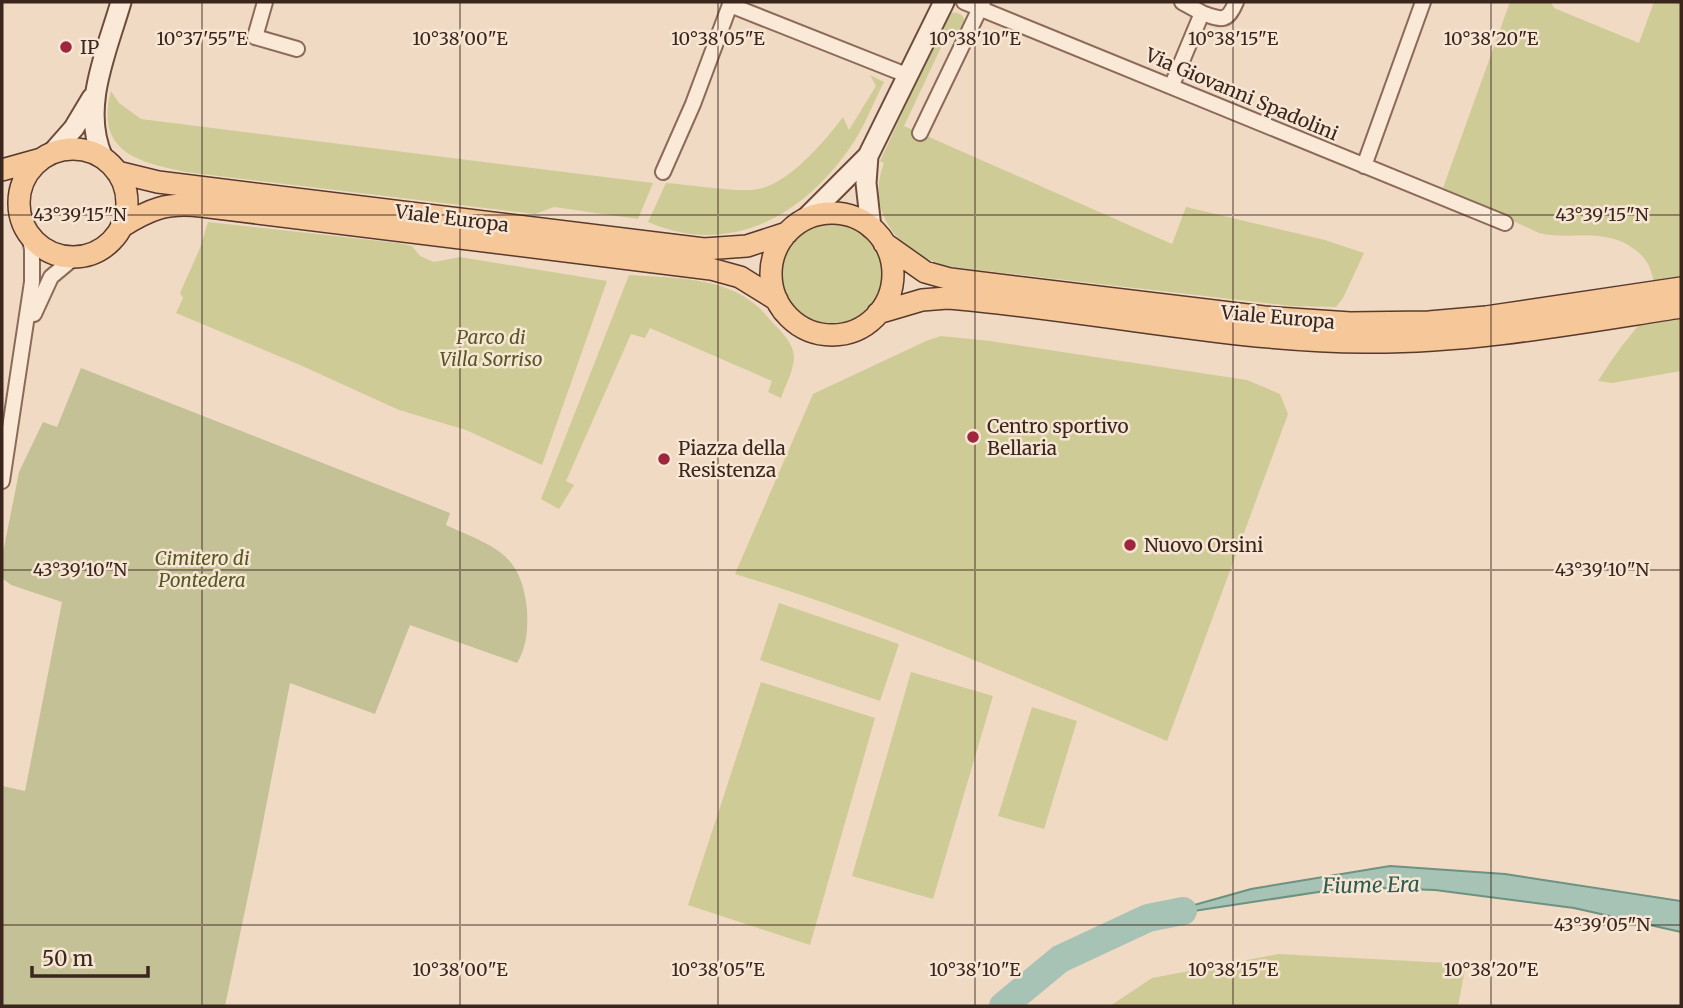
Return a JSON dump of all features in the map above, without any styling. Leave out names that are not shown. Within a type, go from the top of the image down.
[{"type":"main road","name":"Viale Europa","points":[[2,170],[63,150],[82,150],[110,165],[158,182],[705,248],[747,246],[787,233],[806,219],[822,214],[840,214],[856,219],[925,272],[950,279],[1292,320],[1350,323],[1429,322],[1681,307]]},
{"type":"main road","points":[[26,230],[19,206],[20,189],[27,173],[48,156]]},
{"type":"main road","points":[[110,165],[122,182],[127,201],[121,226]]},
{"type":"main road","name":"Viale Europa","points":[[76,256],[100,250],[121,226],[162,206],[176,204],[711,269],[740,277],[777,300]]},
{"type":"main road","points":[[2,214],[26,230],[46,250],[55,254],[76,256]]},
{"type":"main road","name":"Viale Europa","points":[[787,233],[774,253],[771,265],[777,300],[782,310],[798,325],[828,335],[856,330],[878,313],[911,303],[947,298],[1276,337],[1365,342],[1450,339],[1591,311],[1681,288]]},
{"type":"main road","points":[[878,235],[890,256],[892,278],[887,299],[878,313]]},
{"type":"street","points":[[110,165],[94,132],[93,113],[96,88],[121,2]]},
{"type":"street","points":[[265,2],[255,37],[298,49]]},
{"type":"street","points":[[806,219],[868,156],[944,2]]},
{"type":"street","name":"Via Giovanni Spadolini","points":[[964,2],[981,5],[1505,223]]},
{"type":"street","points":[[1182,2],[1221,19],[1231,13],[1236,2]]},
{"type":"street","points":[[1364,166],[1423,2]]},
{"type":"street","points":[[663,172],[693,104],[731,4],[909,76]]},
{"type":"street","points":[[920,133],[981,5]]},
{"type":"street","points":[[1172,85],[1202,13]]},
{"type":"street","points":[[48,156],[79,120],[96,88]]},
{"type":"street","points":[[868,156],[866,195],[878,235]]},
{"type":"street","points":[[2,481],[33,268],[32,249],[26,230]]},
{"type":"street","points":[[25,334],[48,281],[76,256]]},
{"type":"green space","points":[[1510,2],[1551,2],[1554,8],[1639,43],[1654,2],[1681,2],[1681,371],[1612,383],[1598,381],[1652,301],[1653,277],[1648,264],[1634,248],[1605,237],[1539,233],[1443,188]]},
{"type":"green space","points":[[951,13],[963,17],[962,29],[957,37],[945,39],[904,126],[1172,244],[1186,207],[1325,240],[1364,253],[1343,298],[1336,307],[1292,306],[952,267],[917,254],[903,243],[884,216],[879,199],[879,182],[884,163],[880,161]]},
{"type":"green space","points":[[870,75],[884,82],[859,133],[836,166],[792,207],[766,222],[739,231],[710,235],[679,232],[648,222],[666,183],[752,190],[765,187],[791,173],[826,139],[843,117],[849,130],[876,86]]},
{"type":"green space","points":[[111,91],[119,103],[141,119],[653,183],[638,219],[554,207],[535,214],[186,172],[151,164],[124,151],[109,128]]},
{"type":"green space","name":"Parco di Villa Sorriso","points":[[208,222],[398,243],[412,246],[420,256],[434,262],[460,257],[607,281],[542,465],[466,430],[399,410],[176,313],[183,298],[180,293]]},
{"type":"green space","points":[[832,222],[852,226],[868,237],[879,253],[883,273],[879,293],[868,309],[852,320],[832,324],[812,320],[796,309],[785,293],[781,273],[785,253],[796,237],[812,226]]},
{"type":"green space","points":[[629,275],[696,280],[729,289],[743,296],[760,308],[788,340],[794,357],[791,373],[781,398],[768,392],[772,381],[650,328],[645,338],[631,334],[566,481],[574,485],[559,509],[541,499]]},
{"type":"green space","points":[[941,336],[1247,380],[1280,394],[1288,414],[1167,741],[899,630],[735,574],[813,394]]},
{"type":"green space","name":"Cimitero di Pontedera","points":[[81,368],[450,513],[446,525],[478,539],[502,554],[511,563],[524,590],[527,631],[523,651],[517,663],[410,625],[375,714],[290,683],[225,1006],[2,1006],[2,786],[25,791],[62,602],[11,585],[2,578],[2,558],[19,472],[43,422],[57,427]]},
{"type":"green space","points":[[779,603],[899,644],[880,701],[760,660]]},
{"type":"green space","points":[[911,672],[993,696],[933,899],[852,876]]},
{"type":"green space","points":[[761,682],[875,718],[810,945],[688,905]]},
{"type":"green space","points":[[1032,707],[1077,721],[1044,829],[998,816]]},
{"type":"green space","points":[[1279,954],[1466,964],[1458,1006],[1110,1006],[1152,978]]},
{"type":"water","points":[[1390,866],[1505,874],[1681,901],[1681,932],[1574,908],[1435,890],[1351,887],[1148,918],[1251,889]]},
{"type":"waterway","name":"Fiume Era","points":[[1003,1006],[1060,959],[1148,918],[1183,911]]},
{"type":"place","name":"IP","points":[[66,47]]},
{"type":"place","name":"Centro sportivo Bellaria","points":[[973,437]]},
{"type":"place","name":"Piazza della Resistenza","points":[[664,459]]},
{"type":"place","name":"Nuovo Orsini","points":[[1130,545]]}]
